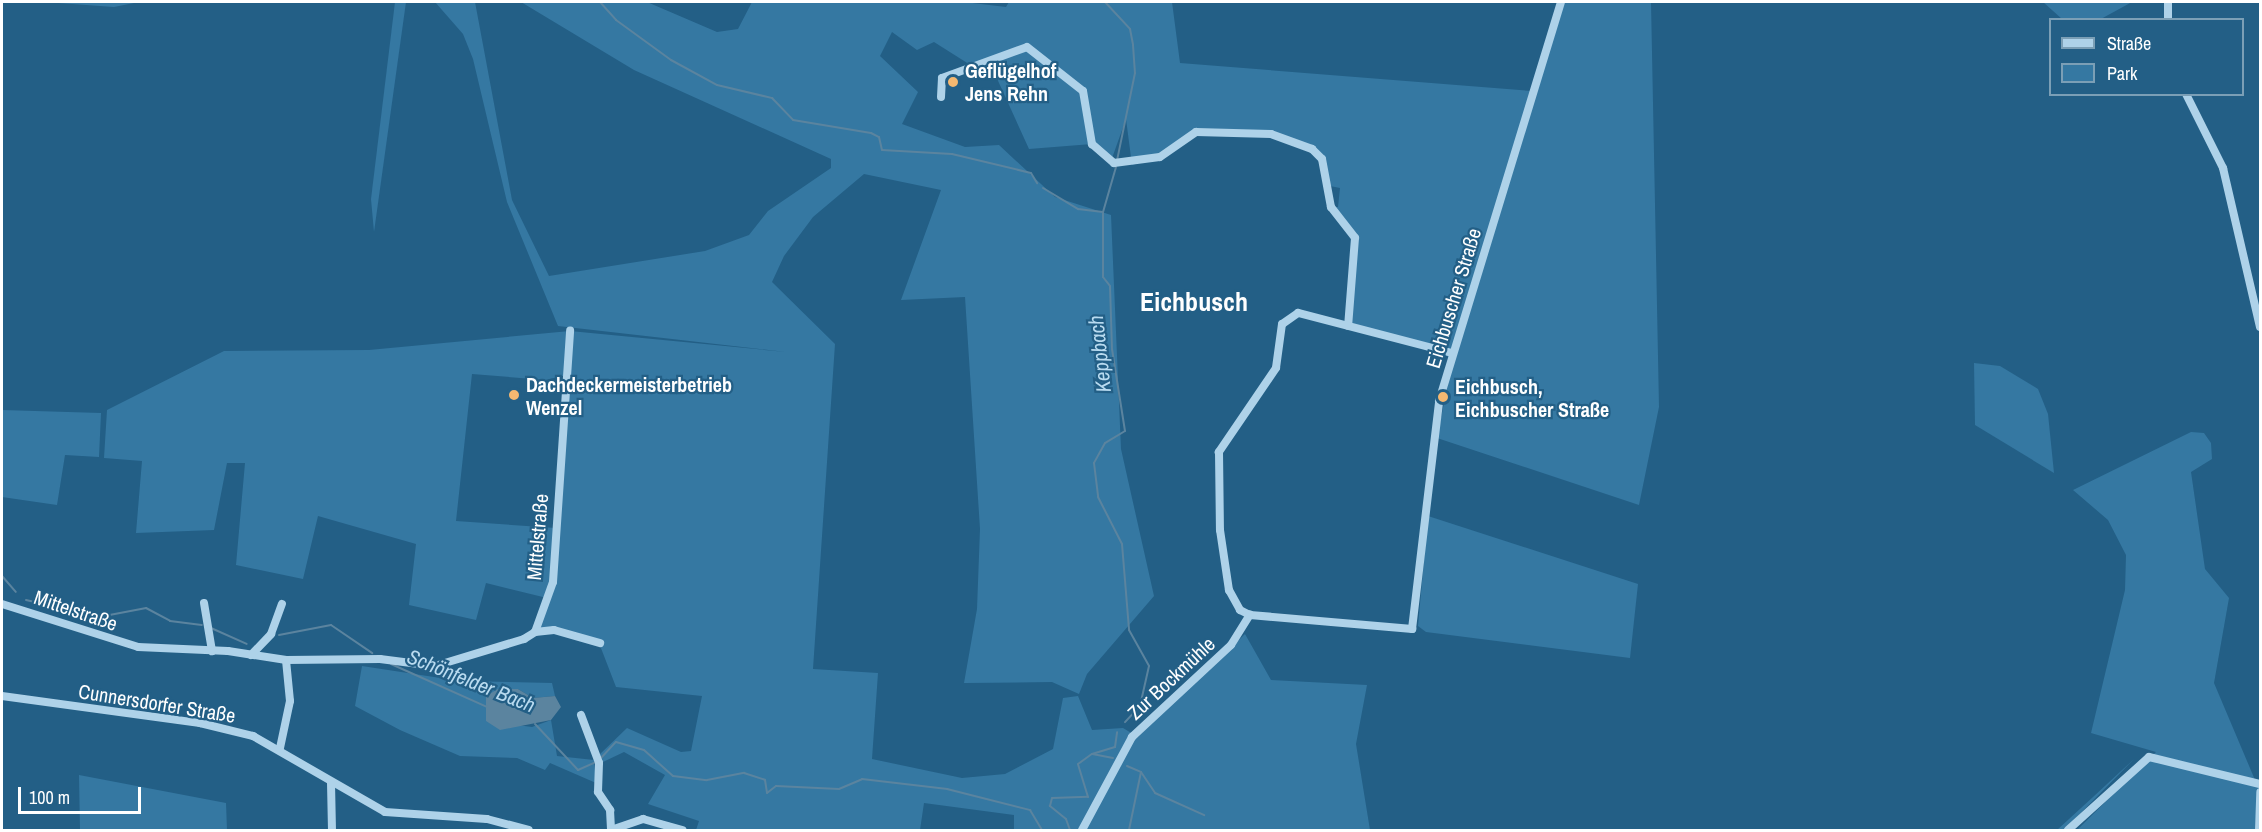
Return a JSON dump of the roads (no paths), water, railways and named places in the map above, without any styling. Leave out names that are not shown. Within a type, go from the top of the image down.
[{"type":"street","name":"Eichbuscher Straße","points":[[1250,615],[1412,629],[1439,401],[1561,2]]},
{"type":"street","points":[[2168,2],[2168,18]]},
{"type":"street","points":[[941,97],[942,78],[1027,47],[1036,49],[1083,91],[1092,144],[1123,164],[1160,157],[1196,132],[1272,134],[1312,149],[1322,159],[1331,207],[1355,238],[1348,326]]},
{"type":"street","points":[[2187,96],[2223,168],[2260,327]]},
{"type":"street","points":[[1250,615],[1240,610],[1229,590],[1220,530],[1219,453],[1276,368],[1282,324],[1298,314],[1452,353]]},
{"type":"street","name":"Mittelstraße","points":[[2,604],[138,647],[212,651],[286,660],[380,659],[435,666],[536,632],[553,582],[570,331]]},
{"type":"street","points":[[204,603],[212,651]]},
{"type":"street","points":[[251,655],[271,634],[282,604]]},
{"type":"street","name":"Zur Bockmühle","points":[[1082,831],[1132,737],[1223,653],[1250,615]]},
{"type":"street","points":[[536,632],[554,630],[600,643]]},
{"type":"street","points":[[280,748],[291,701],[286,660]]},
{"type":"street","name":"Cunnersdorfer Straße","points":[[2,696],[200,723],[280,748],[331,783],[385,812],[487,819],[529,831]]},
{"type":"street","points":[[581,715],[598,760],[598,792],[610,810],[611,830],[643,819],[682,831]]},
{"type":"street","points":[[2068,831],[2149,757],[2260,784]]},
{"type":"street","points":[[331,783],[333,831]]},
{"type":"street","points":[[2259,831],[2260,792]]},
{"type":"waterway","points":[[600,2],[616,20],[671,60],[717,85],[772,98],[793,120],[871,133],[879,137],[882,150],[952,154],[1031,173],[1037,183]]},
{"type":"waterway","name":"Keppbach","points":[[1105,2],[1130,29],[1133,45],[1135,73],[1117,161]]},
{"type":"waterway","name":"Keppbach","points":[[1116,167],[1103,212],[1103,277],[1110,286],[1112,349],[1125,431],[1105,443],[1094,463],[1098,497],[1122,544],[1129,630],[1149,666],[1140,706],[1125,722]]},
{"type":"waterway","points":[[1043,188],[1078,209],[1103,212]]},
{"type":"waterway","name":"Schönfelder Bach","points":[[2,576],[16,592]]},
{"type":"waterway","name":"Schönfelder Bach","points":[[26,600],[99,617],[146,608],[170,621],[202,625]]},
{"type":"waterway","name":"Schönfelder Bach","points":[[279,635],[331,625],[372,653]]},
{"type":"waterway","name":"Schönfelder Bach","points":[[211,628],[247,644]]},
{"type":"waterway","name":"Schönfelder Bach","points":[[391,664],[487,707]]},
{"type":"waterway","name":"Schönfelder Bach","points":[[535,724],[578,770],[596,762]]},
{"type":"waterway","name":"Keppbach","points":[[1113,758],[1092,754],[1115,747],[1117,732]]},
{"type":"waterway","name":"Schönfelder Bach","points":[[600,759],[616,742],[644,750],[673,776],[707,780],[744,773],[765,780],[767,793],[776,786],[839,789],[862,779],[947,789],[1030,810],[1042,830]]},
{"type":"waterway","name":"Schönfelder Bach","points":[[1070,830],[1066,819],[1050,806],[1052,798],[1088,797],[1078,764],[1092,754]]},
{"type":"waterway","name":"Keppbach","points":[[1127,766],[1141,772],[1129,830]]},
{"type":"waterway","points":[[1141,772],[1155,793],[1204,815]]},
{"type":"place","name":"Geflügelhof Jens Rehn","points":[[953,82]]},
{"type":"place","name":"Dachdeckermeisterbetrieb Wenzel","points":[[514,395]]},
{"type":"place","name":"Eichbusch, Eichbuscher Straße","points":[[1443,397]]},
{"type":"district","name":"Eichbusch","points":[[1194,302]]}]
